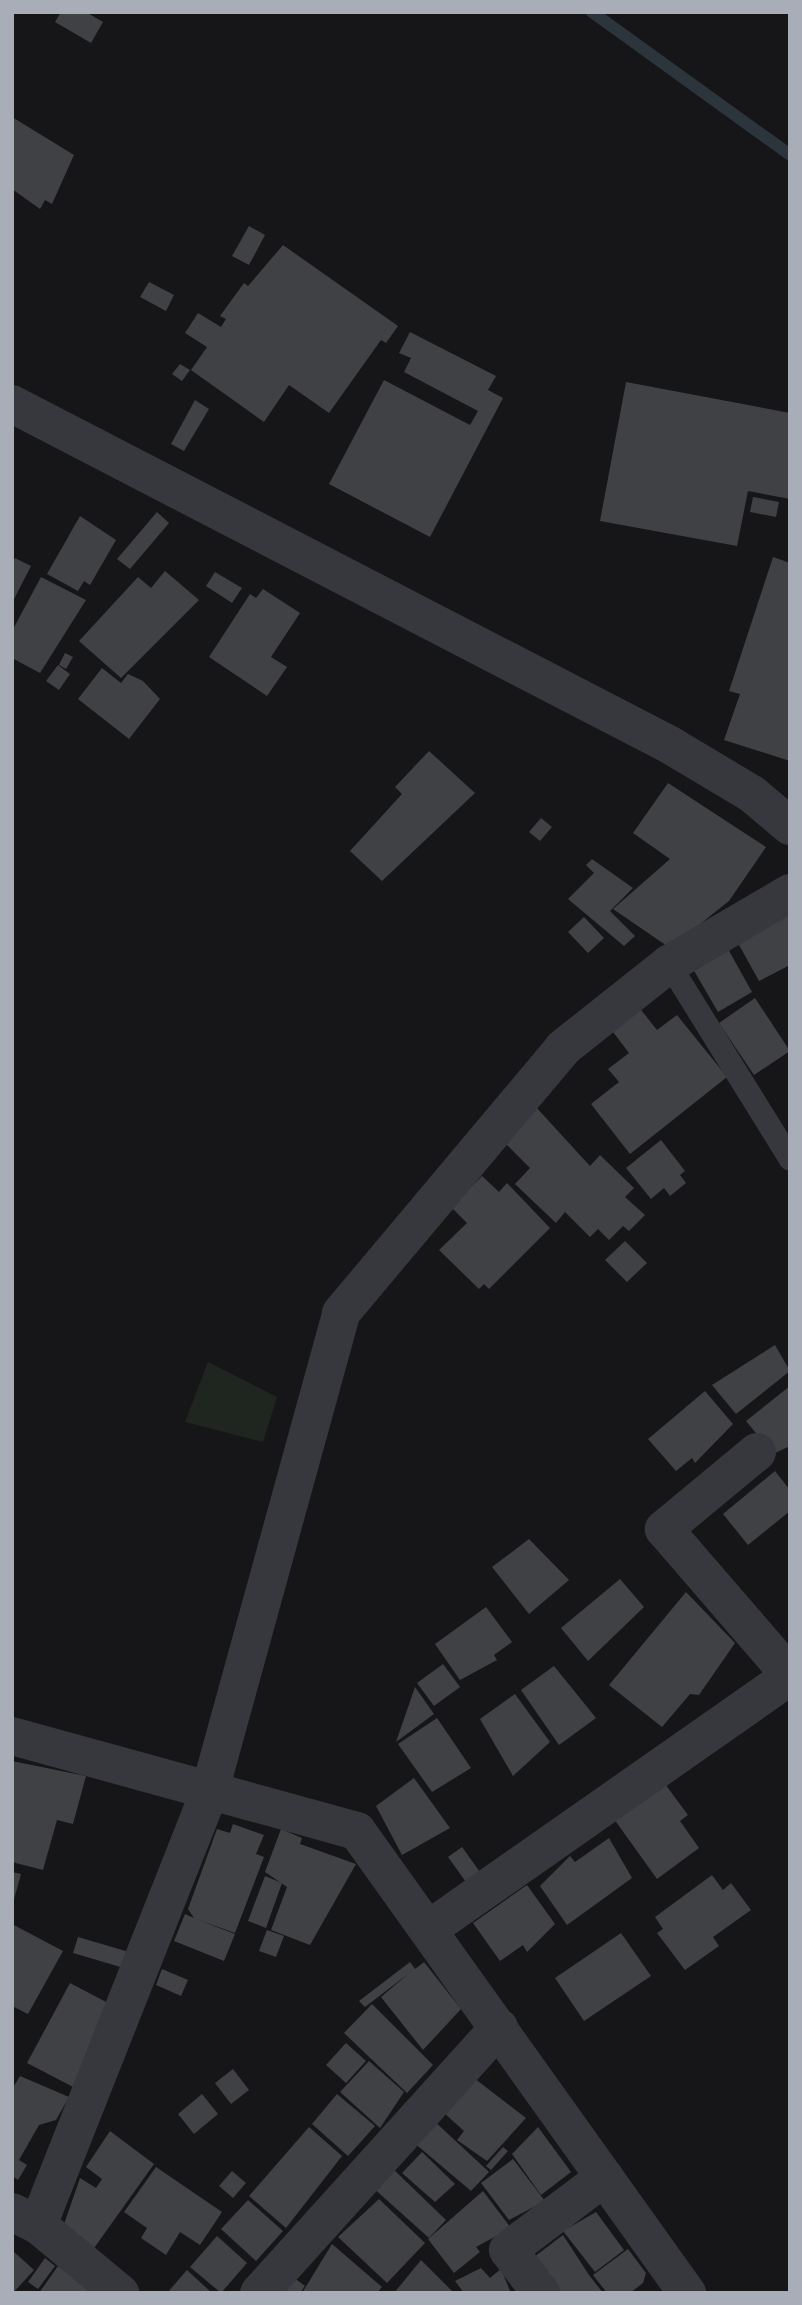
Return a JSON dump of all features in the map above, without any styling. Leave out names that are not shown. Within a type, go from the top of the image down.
[{"type":"street","points":[[12,404],[670,745],[751,794],[790,826]]},
{"type":"street","points":[[120,2293],[25,2218],[209,1790],[341,1313],[563,1048],[669,964],[790,893]]},
{"type":"street","points":[[429,1929],[790,1676],[664,1529],[757,1452]]},
{"type":"street","points":[[12,1736],[357,1831],[687,2293]]},
{"type":"street","points":[[259,2293],[499,2027]]},
{"type":"street","points":[[541,2293],[508,2250],[605,2177]]},
{"type":"lane","points":[[669,964],[790,1158]]},
{"type":"shaded area","points":[[208,1362],[277,1397],[263,1442],[185,1422]]},
{"type":"building","points":[[61,12],[86,12],[103,22],[91,43],[55,22]]},
{"type":"building","points":[[12,117],[74,155],[52,204],[45,200],[40,209],[12,189]]},
{"type":"building","points":[[249,226],[265,235],[249,265],[232,256]]},
{"type":"building","points":[[283,245],[398,326],[386,343],[381,340],[329,413],[289,385],[264,422],[191,370],[207,347],[185,333],[198,313],[221,327],[226,319],[220,316],[244,283],[248,286]]},
{"type":"building","points":[[149,282],[174,295],[166,311],[140,297]]},
{"type":"building","points":[[410,332],[496,376],[488,390],[503,398],[430,537],[329,484],[384,380],[470,425],[478,411],[404,372],[411,358],[399,353]]},
{"type":"building","points":[[180,364],[190,370],[182,381],[172,374]]},
{"type":"building","points":[[626,382],[790,413],[790,499],[748,491],[737,546],[600,521]]},
{"type":"building","points":[[195,400],[209,409],[184,451],[171,444]]},
{"type":"building","points":[[753,497],[779,502],[776,517],[750,512]]},
{"type":"building","points":[[157,512],[169,523],[130,569],[117,559]]},
{"type":"building","points":[[80,516],[116,540],[90,585],[84,581],[78,591],[47,574]]},
{"type":"building","points":[[773,557],[790,563],[790,761],[724,740],[740,694],[729,691]]},
{"type":"building","points":[[15,558],[31,566],[12,603],[12,564]]},
{"type":"building","points":[[165,571],[199,600],[121,678],[79,641],[138,577],[151,588]]},
{"type":"building","points":[[215,572],[242,588],[232,603],[206,586]]},
{"type":"building","points":[[41,577],[86,600],[40,673],[12,658],[12,631]]},
{"type":"building","points":[[263,589],[300,613],[271,657],[287,667],[267,696],[209,657],[250,594],[256,598]]},
{"type":"building","points":[[65,653],[73,657],[66,669],[59,665]]},
{"type":"building","points":[[58,665],[70,674],[59,690],[46,681]]},
{"type":"building","points":[[102,668],[121,683],[128,674],[143,681],[160,699],[129,739],[78,699]]},
{"type":"building","points":[[429,751],[475,793],[382,881],[350,851],[402,794],[395,787]]},
{"type":"building","points":[[668,783],[766,847],[729,901],[670,948],[613,909],[670,859],[633,833]]},
{"type":"building","points":[[541,818],[552,827],[540,841],[529,832]]},
{"type":"building","points":[[592,859],[633,888],[610,911],[635,936],[624,946],[568,899],[594,873],[586,865]]},
{"type":"building","points":[[790,914],[790,965],[759,981],[738,943]]},
{"type":"building","points":[[584,917],[604,938],[588,953],[568,932]]},
{"type":"building","points":[[728,949],[752,992],[718,1012],[693,969]]},
{"type":"building","points":[[755,998],[790,1051],[754,1075],[719,1023]]},
{"type":"building","points":[[638,1006],[657,1030],[677,1015],[727,1077],[630,1154],[591,1104],[619,1082],[608,1069],[629,1053],[610,1028]]},
{"type":"building","points":[[535,1106],[590,1166],[600,1155],[634,1188],[625,1197],[645,1215],[629,1231],[623,1226],[609,1240],[598,1229],[590,1237],[565,1212],[556,1223],[515,1184],[530,1168],[502,1140]]},
{"type":"building","points":[[661,1140],[685,1171],[680,1175],[686,1183],[670,1196],[664,1188],[651,1199],[626,1168]]},
{"type":"building","points":[[482,1176],[499,1192],[507,1183],[550,1228],[489,1289],[484,1284],[479,1289],[439,1250],[467,1223],[451,1207]]},
{"type":"building","points":[[625,1241],[647,1263],[627,1282],[605,1260]]},
{"type":"building","points":[[775,1345],[790,1371],[736,1414],[712,1385]]},
{"type":"building","points":[[790,1386],[790,1446],[773,1454],[746,1421]]},
{"type":"building","points":[[705,1391],[733,1424],[695,1463],[692,1458],[676,1471],[648,1439]]},
{"type":"building","points":[[775,1471],[790,1490],[790,1511],[748,1545],[723,1514]]},
{"type":"building","points":[[529,1539],[569,1580],[529,1614],[492,1567]]},
{"type":"building","points":[[620,1579],[644,1607],[588,1661],[561,1628]]},
{"type":"building","points":[[686,1592],[735,1643],[699,1695],[690,1694],[662,1727],[609,1685]]},
{"type":"building","points":[[486,1607],[512,1642],[494,1655],[497,1660],[460,1680],[435,1644]]},
{"type":"building","points":[[443,1664],[460,1687],[434,1706],[417,1683]]},
{"type":"building","points":[[554,1666],[596,1718],[559,1745],[521,1690]]},
{"type":"building","points":[[415,1687],[434,1714],[396,1742]]},
{"type":"building","points":[[515,1694],[550,1742],[513,1776],[480,1719]]},
{"type":"building","points":[[437,1718],[471,1768],[432,1792],[398,1744]]},
{"type":"building","points":[[12,1761],[86,1776],[73,1824],[57,1820],[43,1870],[12,1862]]},
{"type":"building","points":[[414,1778],[450,1828],[402,1855],[376,1806]]},
{"type":"building","points":[[665,1784],[688,1815],[680,1821],[699,1848],[657,1879],[614,1819]]},
{"type":"building","points":[[233,1824],[264,1835],[256,1854],[264,1857],[235,1933],[196,1919],[235,1934],[224,1961],[174,1941],[185,1914],[194,1918],[188,1909],[217,1829],[230,1833]]},
{"type":"building","points":[[281,1829],[302,1838],[300,1844],[356,1864],[310,1945],[271,1930],[287,1887],[265,1872]]},
{"type":"building","points":[[609,1838],[632,1878],[567,1925],[540,1886],[570,1856],[575,1862]]},
{"type":"building","points":[[462,1847],[480,1872],[466,1882],[448,1857]]},
{"type":"building","points":[[12,1872],[21,1874],[13,1903],[12,1903]]},
{"type":"building","points":[[712,1875],[723,1890],[731,1883],[751,1910],[713,1937],[719,1946],[685,1970],[657,1933],[663,1929],[655,1917]]},
{"type":"building","points":[[265,1876],[282,1883],[266,1928],[248,1921]]},
{"type":"building","points":[[527,1885],[555,1924],[527,1952],[523,1945],[500,1961],[473,1923]]},
{"type":"building","points":[[12,1924],[63,1951],[28,2014],[12,2006]]},
{"type":"building","points":[[267,1930],[284,1936],[276,1957],[259,1951]]},
{"type":"building","points":[[621,1933],[651,1976],[584,2021],[555,1978]]},
{"type":"building","points":[[78,1937],[129,1952],[124,1968],[73,1953]]},
{"type":"building","points":[[410,1962],[415,1969],[424,1962],[461,2009],[423,2050],[381,1997],[408,1974],[365,2007],[359,2001]]},
{"type":"building","points":[[162,1969],[188,1980],[181,1996],[156,1985]]},
{"type":"building","points":[[70,1983],[110,2004],[77,2089],[27,2063]]},
{"type":"building","points":[[372,2004],[433,2065],[407,2093],[344,2033]]},
{"type":"building","points":[[346,2043],[366,2061],[346,2083],[326,2065]]},
{"type":"building","points":[[369,2061],[404,2092],[380,2128],[340,2092]]},
{"type":"building","points":[[233,2069],[249,2090],[231,2104],[215,2083]]},
{"type":"building","points":[[20,2076],[69,2097],[56,2120],[39,2125],[19,2160],[27,2165],[18,2180],[12,2176],[12,2089]]},
{"type":"building","points":[[474,2078],[526,2118],[487,2161],[457,2140],[464,2131],[443,2112]]},
{"type":"building","points":[[202,2094],[218,2114],[194,2134],[178,2114]]},
{"type":"building","points":[[337,2094],[375,2126],[348,2156],[312,2124]]},
{"type":"building","points":[[432,2119],[489,2172],[471,2191],[412,2141]]},
{"type":"building","points":[[309,2127],[342,2156],[286,2228],[249,2196]]},
{"type":"building","points":[[538,2127],[571,2172],[541,2195],[512,2154]]},
{"type":"building","points":[[110,2131],[154,2164],[92,2251],[62,2230],[80,2178],[96,2188],[102,2179],[86,2167]]},
{"type":"building","points":[[503,2147],[508,2151],[491,2170],[486,2166]]},
{"type":"building","points":[[422,2152],[455,2184],[435,2202],[402,2173]]},
{"type":"building","points":[[513,2159],[545,2201],[509,2220],[481,2183]]},
{"type":"building","points":[[390,2166],[446,2220],[429,2238],[371,2186]]},
{"type":"building","points":[[156,2167],[222,2212],[200,2245],[180,2232],[166,2255],[141,2238],[147,2228],[124,2212]]},
{"type":"building","points":[[232,2171],[246,2183],[233,2198],[219,2186]]},
{"type":"building","points":[[483,2191],[511,2228],[476,2247],[480,2252],[454,2273],[428,2239]]},
{"type":"building","points":[[379,2199],[425,2243],[387,2283],[338,2237]]},
{"type":"building","points":[[248,2200],[283,2231],[256,2261],[221,2229]]},
{"type":"building","points":[[596,2212],[624,2250],[595,2272],[563,2231]]},
{"type":"building","points":[[563,2235],[603,2293],[561,2293],[534,2257]]},
{"type":"building","points":[[217,2236],[247,2263],[221,2293],[190,2267]]},
{"type":"building","points":[[332,2244],[382,2287],[377,2293],[302,2293]]},
{"type":"building","points":[[628,2249],[646,2273],[643,2283],[630,2293],[607,2293],[593,2275]]},
{"type":"building","points":[[12,2250],[34,2270],[13,2293],[12,2293]]},
{"type":"building","points":[[45,2258],[55,2266],[38,2289],[28,2282]]},
{"type":"building","points":[[421,2260],[454,2293],[394,2293]]},
{"type":"building","points":[[58,2266],[95,2293],[39,2293]]},
{"type":"building","points":[[481,2268],[490,2278],[501,2269],[511,2293],[464,2293],[455,2281]]},
{"type":"building","points":[[187,2270],[212,2293],[167,2293]]},
{"type":"building","points":[[293,2277],[305,2286],[300,2293],[280,2293]]},
{"type":"waterway","points":[[592,12],[790,155]]}]
